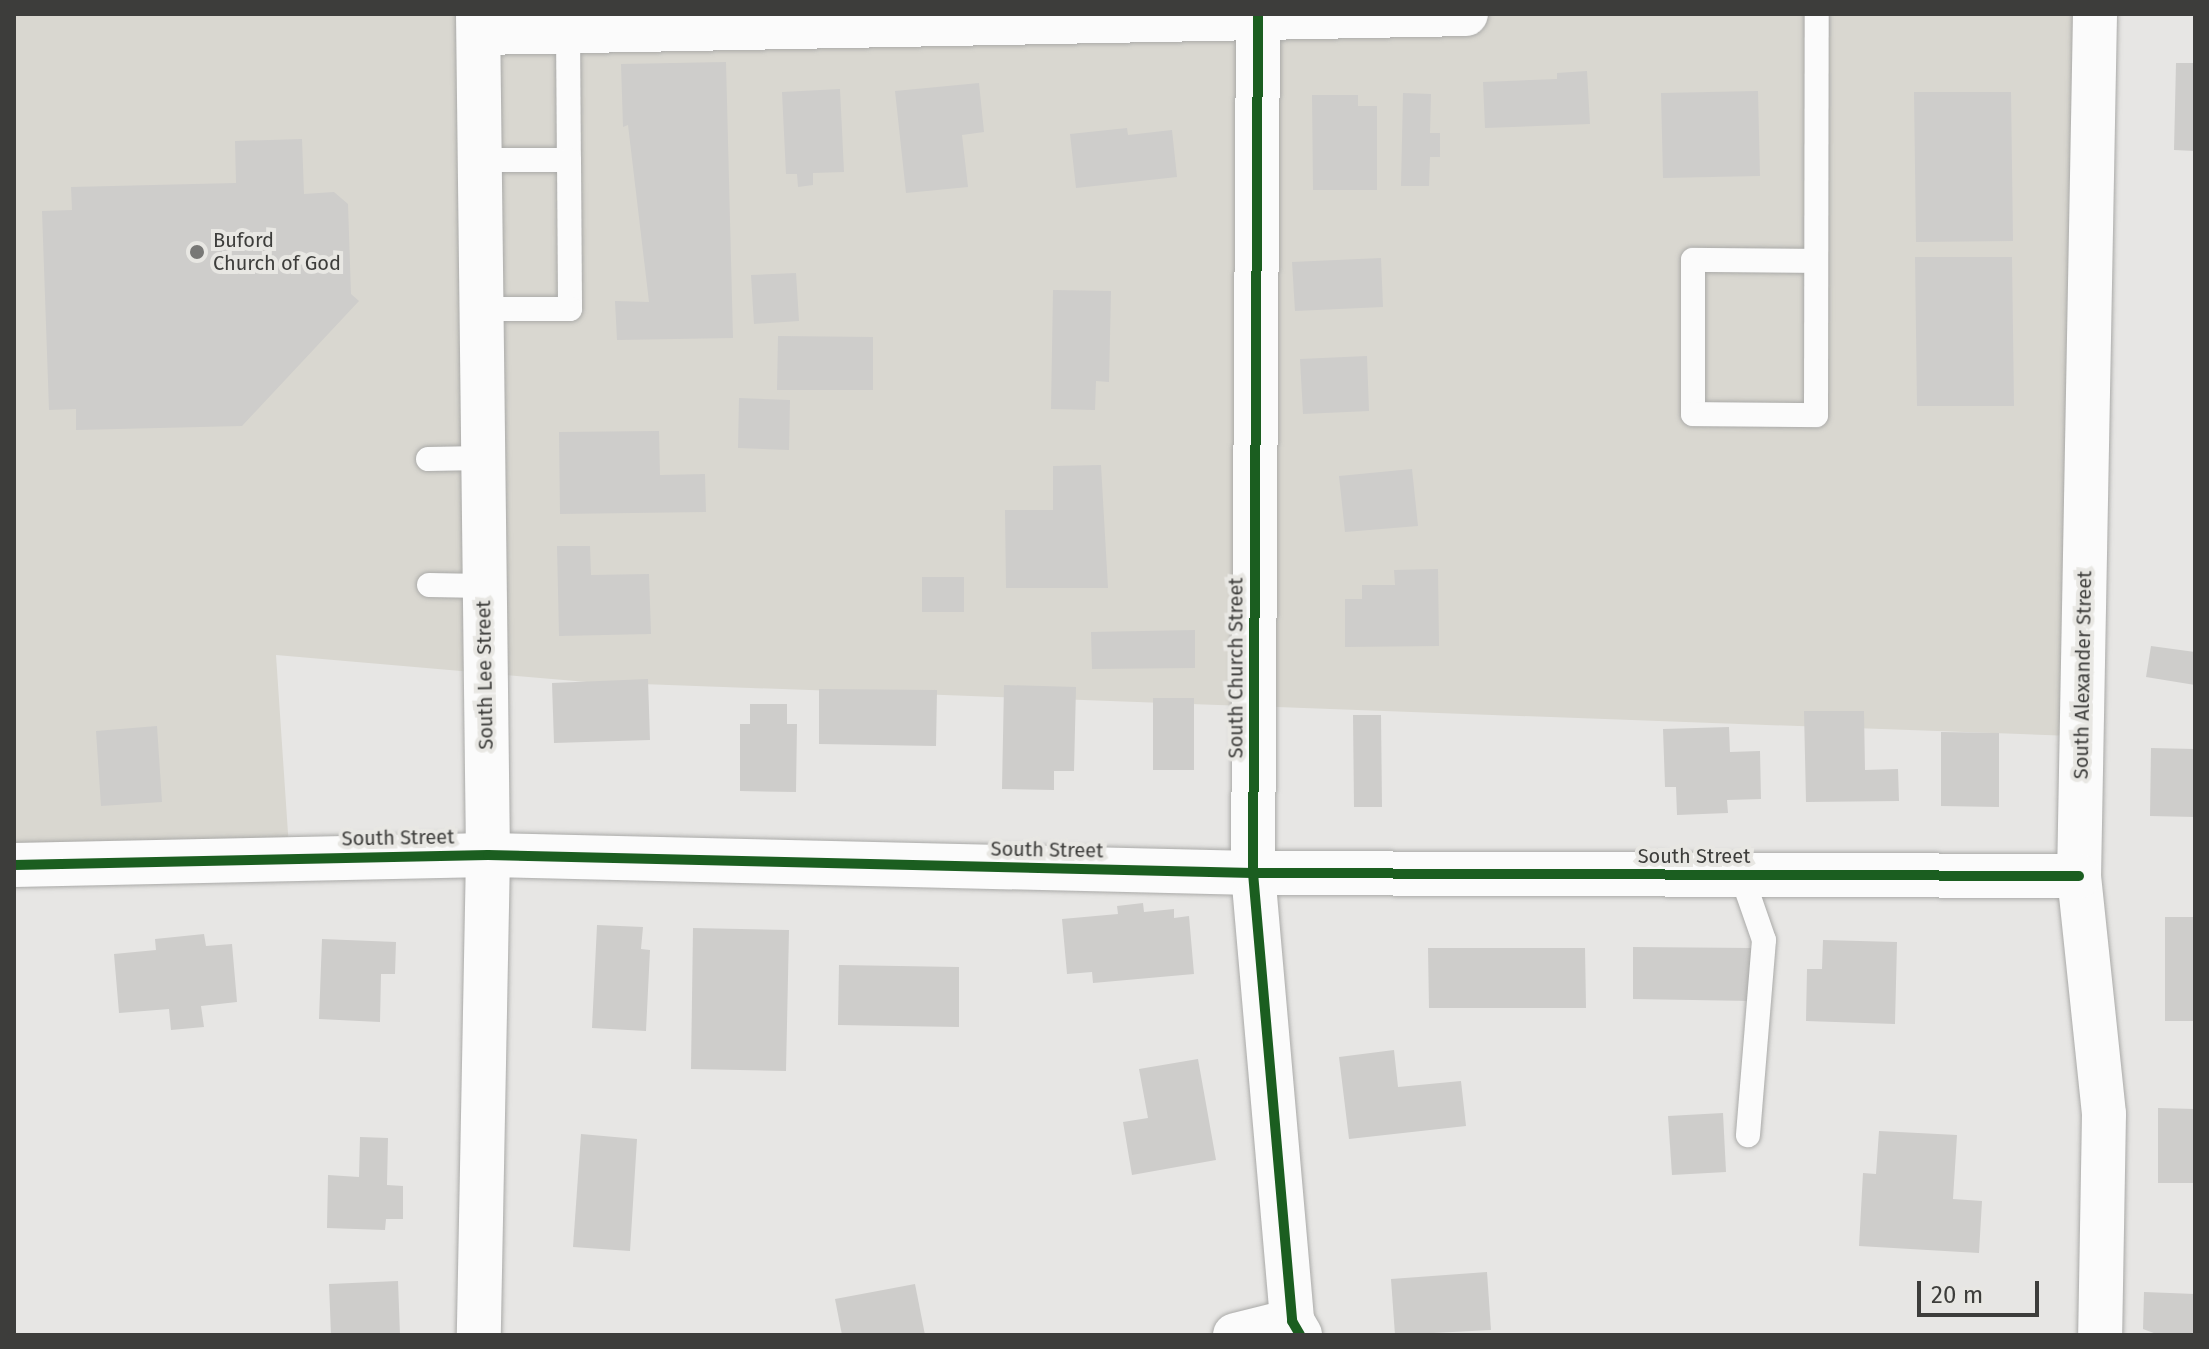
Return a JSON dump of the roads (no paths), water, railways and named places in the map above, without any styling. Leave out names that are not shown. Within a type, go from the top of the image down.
[{"type":"street","points":[[478,23],[568,28],[1466,14]]},
{"type":"street","name":"South Alexander Street","points":[[2095,14],[2079,876],[2104,1114],[2100,1335]]},
{"type":"street","name":"South Church Street","points":[[1258,17],[1253,873],[1296,1328]]},
{"type":"street","name":"South Lee Street","points":[[478,23],[488,855],[479,1335]]},
{"type":"street","name":"South Street","points":[[14,865],[488,855],[1253,873],[2079,876]]},
{"type":"street","points":[[1235,1335],[1296,1328]]},
{"type":"lane","points":[[1814,261],[1693,260],[1693,414],[1816,415],[1817,14]]},
{"type":"lane","points":[[482,309],[570,309],[568,28]]},
{"type":"lane","points":[[480,160],[569,160]]},
{"type":"lane","points":[[428,459],[483,458]]},
{"type":"lane","points":[[429,585],[484,586]]},
{"type":"lane","points":[[1741,874],[1764,940],[1748,1135]]},
{"type":"place","name":"Buford Church of God","points":[[197,252]]}]
